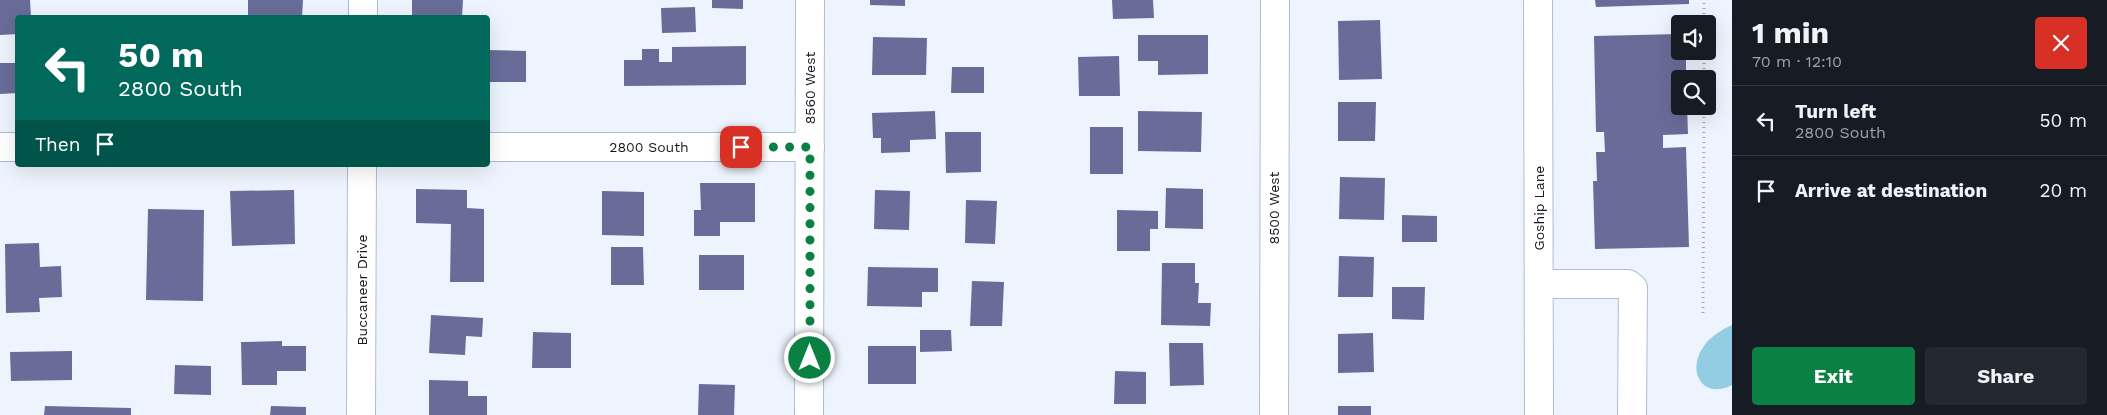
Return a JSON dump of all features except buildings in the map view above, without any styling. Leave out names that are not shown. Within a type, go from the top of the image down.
[{"type":"street","points":[[363,0],[363,15]]},
{"type":"street","name":"8560 West","points":[[809,415],[810,0]]},
{"type":"street","name":"8500 West","points":[[1274,415],[1275,0]]},
{"type":"street","name":"Goship Lane","points":[[1538,0],[1539,415]]},
{"type":"street","points":[[0,147],[15,147]]},
{"type":"street","name":"2800 South","points":[[490,147],[810,147]]},
{"type":"street","name":"Buccaneer Drive","points":[[361,415],[362,167]]},
{"type":"street","points":[[1539,284],[1628,284],[1632,288],[1632,415]]},
{"type":"path","points":[[1704,0],[1704,15]]},
{"type":"path","points":[[1703,313],[1704,115]]},
{"type":"water","points":[[1732,325],[1732,385],[1722,389],[1706,387],[1698,375],[1696,367],[1698,358],[1702,349],[1711,338]]},
{"type":"route","points":[[741,147],[810,147],[810,358]]}]
